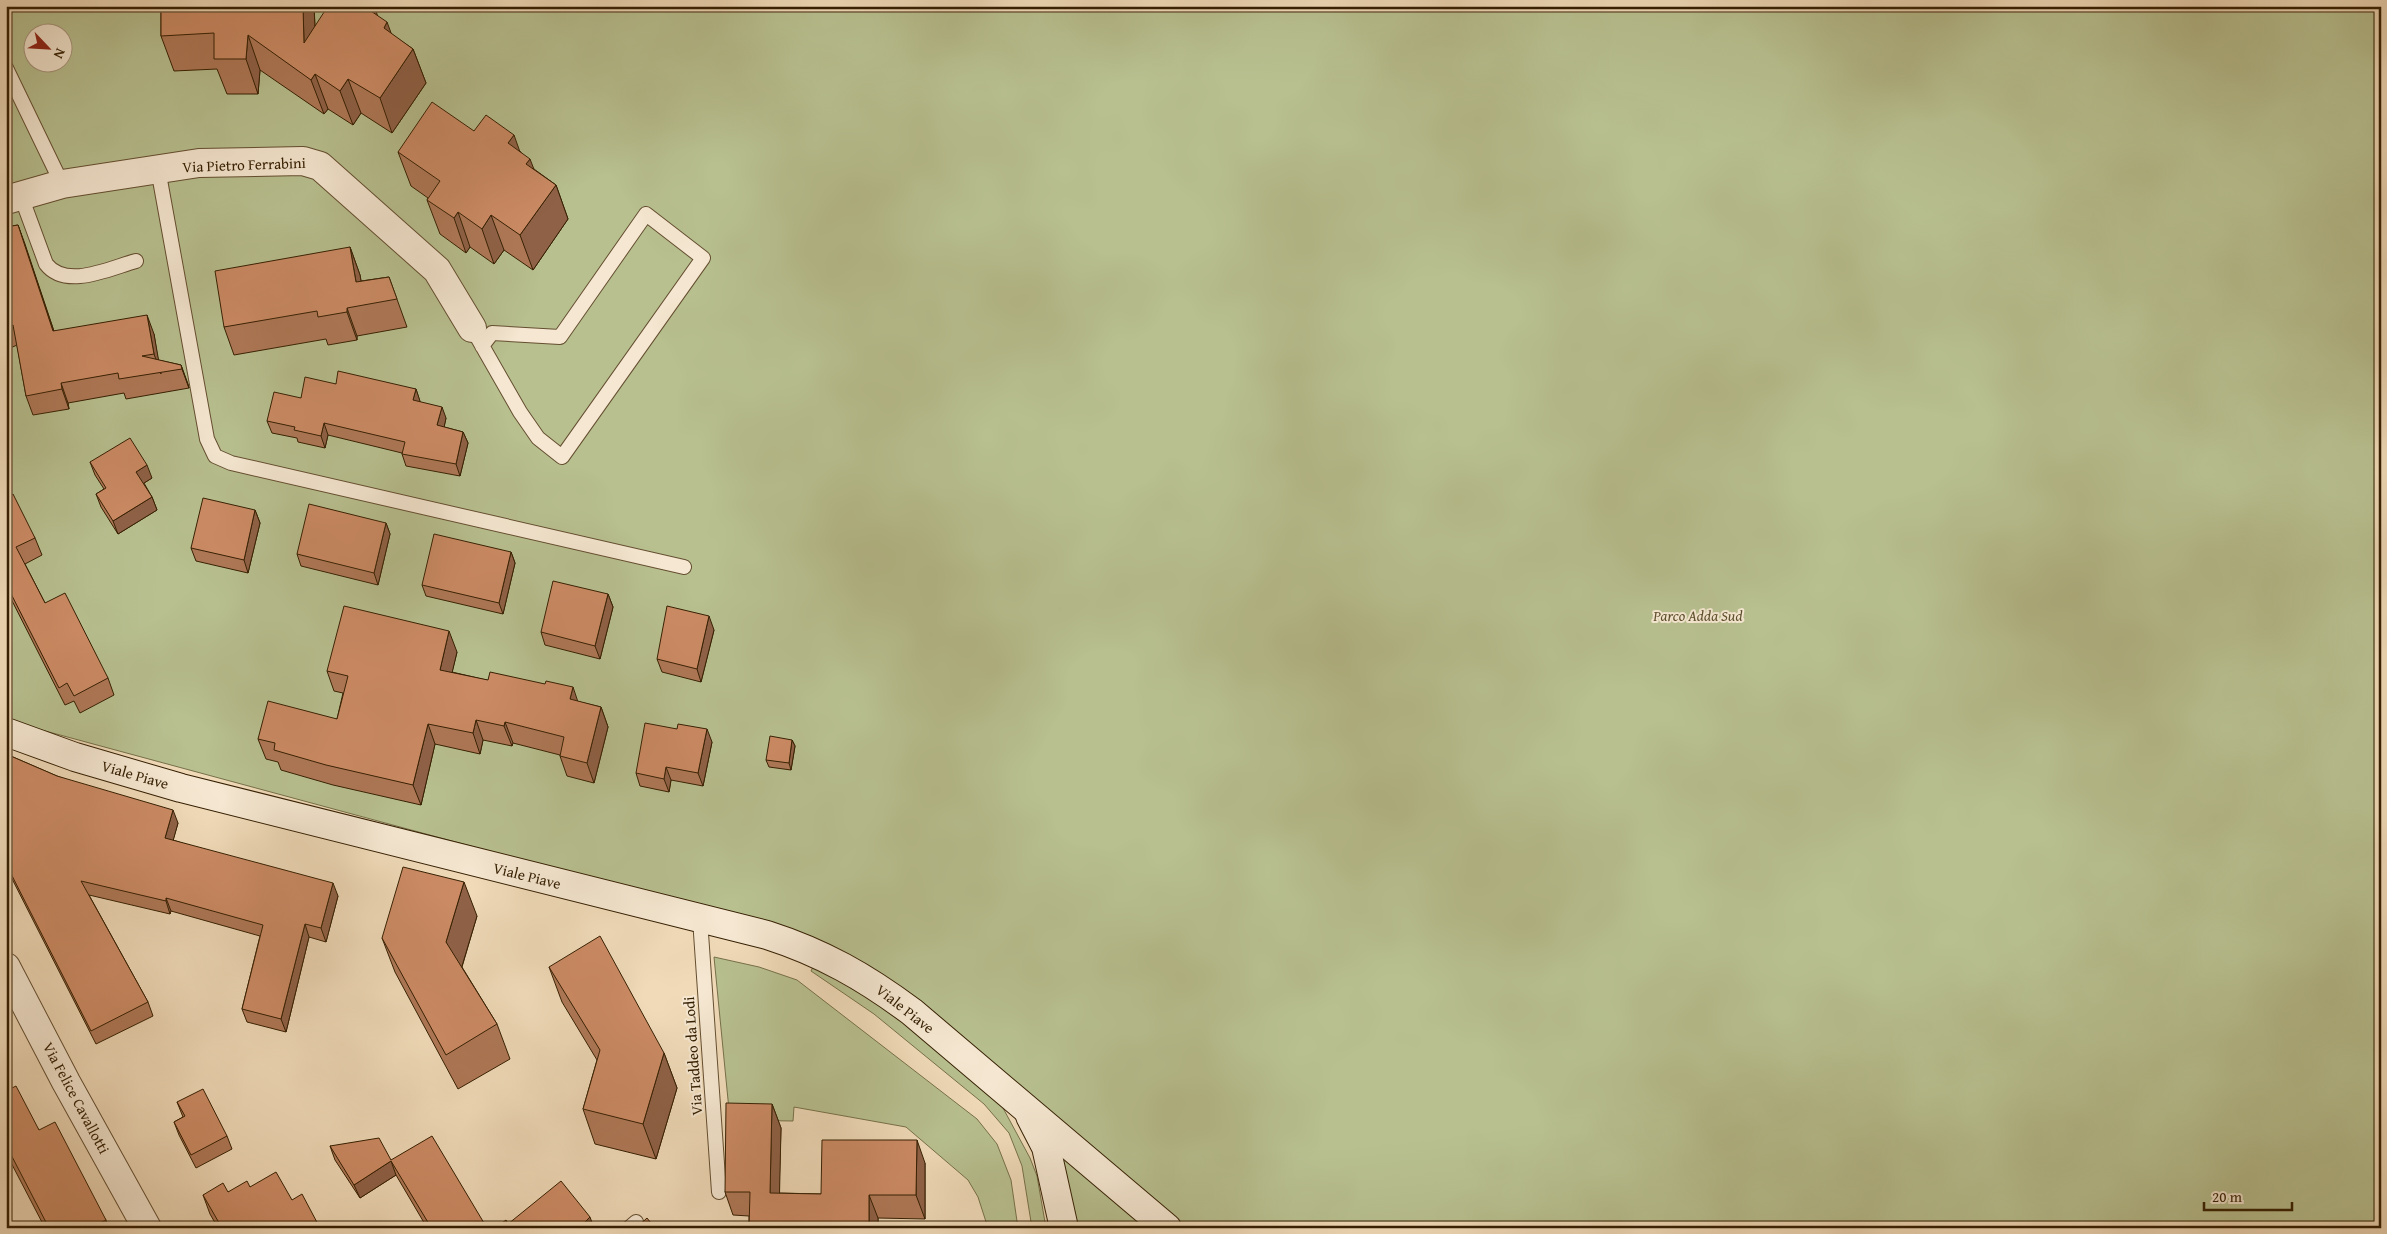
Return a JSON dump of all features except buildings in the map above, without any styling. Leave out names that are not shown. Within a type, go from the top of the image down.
[{"type":"street","name":"Via Pietro Ferrabini","points":[[14,198],[62,184],[199,163],[303,161],[320,166],[437,270],[477,337]]},
{"type":"street","name":"Viale Piave","points":[[6,732],[83,760],[181,788],[700,919],[794,944],[813,951],[881,989],[912,1012],[1167,1228]]},
{"type":"street","name":"Via Felice Cavallotti","points":[[6,967],[66,1082],[147,1228]]},
{"type":"street","name":"Viale Piave","points":[[1011,1094],[1029,1114],[1046,1147],[1064,1228]]},
{"type":"lane","points":[[6,68],[62,184]]},
{"type":"lane","points":[[158,170],[207,439],[214,456],[231,463],[684,567]]},
{"type":"lane","points":[[14,198],[52,273],[62,277],[74,278],[136,261]]},
{"type":"lane","points":[[646,214],[703,258],[562,456],[538,438],[520,412],[477,337],[492,333],[560,338],[646,214]]},
{"type":"lane","name":"Via Taddeo da Lodi","points":[[700,919],[720,1192]]},
{"type":"green space","name":"Parco Adda Sud","points":[[6,6],[2381,6],[2381,1228],[1183,1228],[910,1000],[792,933],[12,722],[6,718]]},
{"type":"green space","points":[[714,957],[759,967],[797,980],[977,1119],[997,1144],[1011,1180],[1018,1228],[988,1228],[978,1197],[968,1180],[906,1127],[794,1107],[793,1121],[730,1120]]},
{"type":"green space","points":[[813,967],[868,996],[909,1025],[988,1092],[1003,1108],[1030,1158],[1037,1176],[1046,1228],[1032,1228],[1022,1166],[1009,1133],[984,1104],[874,1014],[811,971]]},
{"type":"green space","points":[[1048,1140],[1158,1228],[1068,1228]]}]
